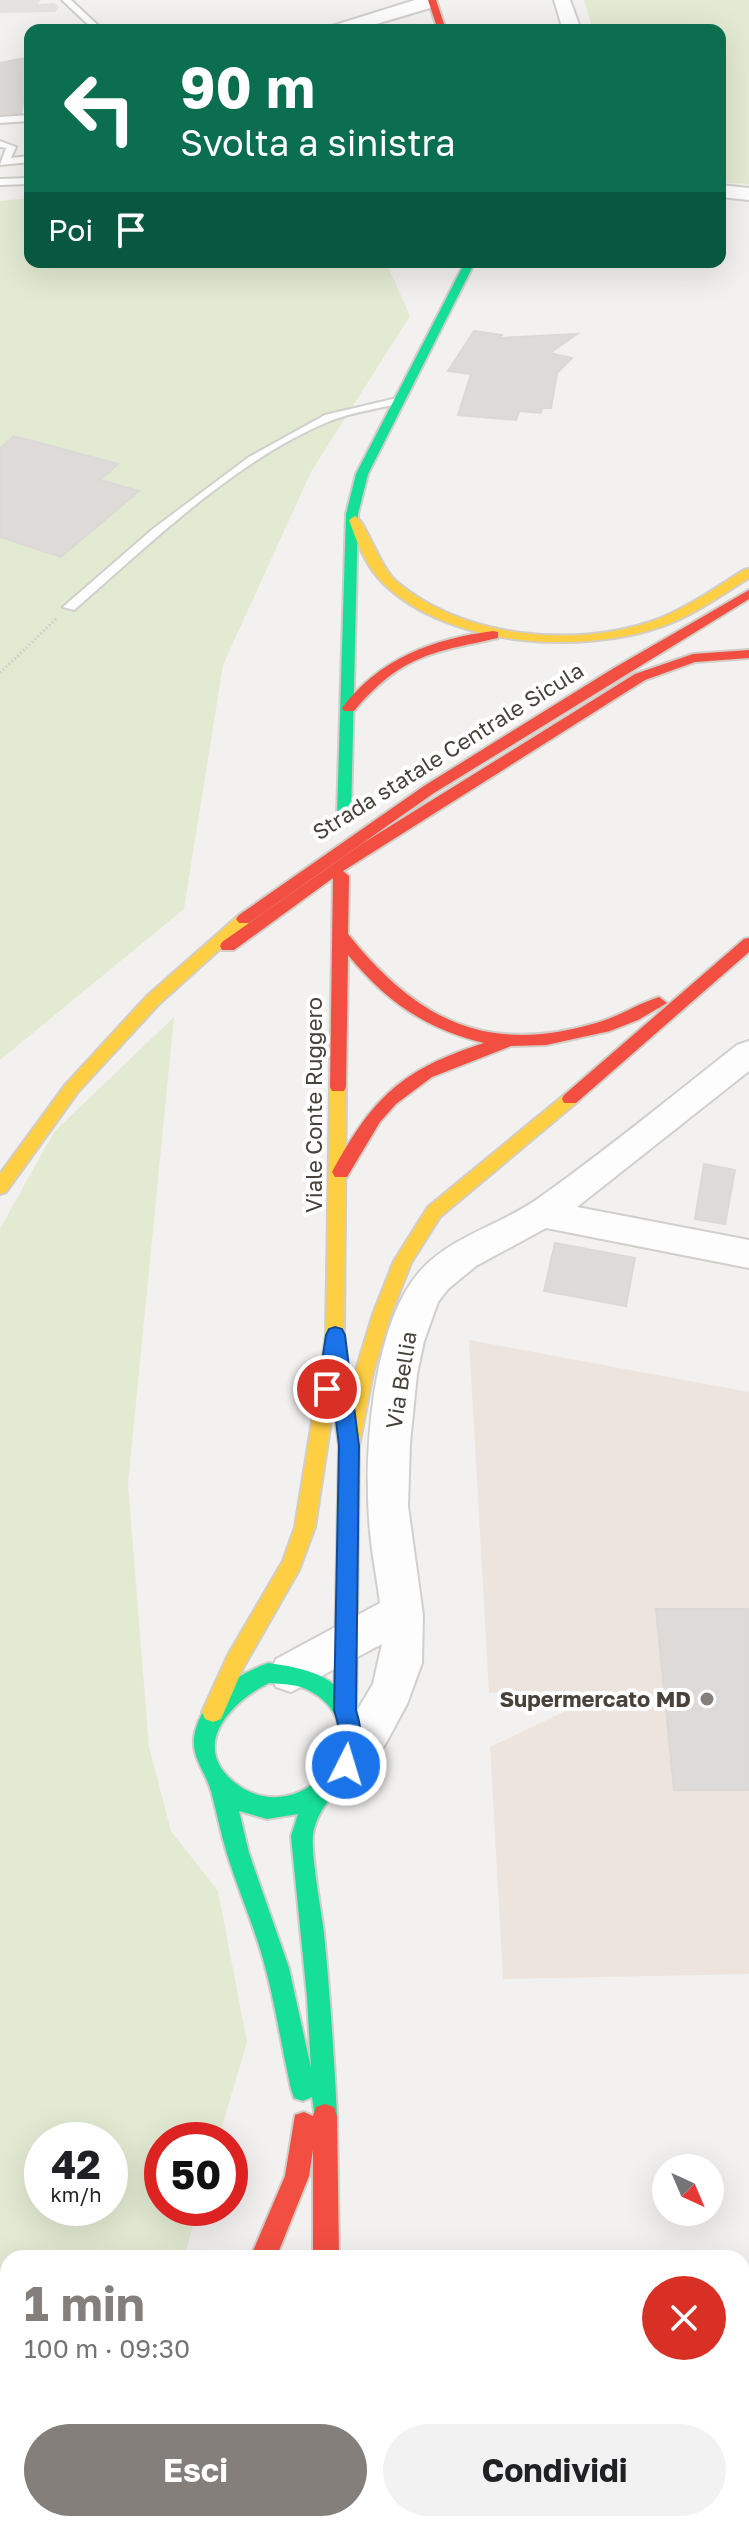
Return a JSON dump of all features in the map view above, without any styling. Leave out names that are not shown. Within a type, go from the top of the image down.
[{"type":"main road","points":[[344,816],[352,514],[362,474],[467,268]]},
{"type":"main road","points":[[352,514],[371,559],[391,584],[439,612],[511,633]]},
{"type":"main road","points":[[349,708],[367,683],[400,660],[431,645],[470,636],[511,633],[599,635],[648,626],[681,612],[749,573]]},
{"type":"main road","name":"Strada statale Centrale Sicula","points":[[0,1187],[66,1092],[156,994],[210,946],[349,838],[749,594]]},
{"type":"main road","points":[[156,994],[381,838],[640,677],[669,663],[701,656],[749,654]]},
{"type":"main road","name":"Viale Conte Ruggero","points":[[335,1335],[340,1175],[338,932],[341,876]]},
{"type":"main road","points":[[338,932],[367,970],[432,1020],[508,1041]]},
{"type":"main road","points":[[340,1175],[367,1125],[397,1092],[450,1061],[508,1041],[570,1036],[632,1020],[744,948]]},
{"type":"main road","points":[[349,1446],[364,1373],[382,1314],[403,1261],[434,1212],[634,1045],[744,948]]},
{"type":"main road","points":[[221,1786],[240,1801],[263,1809],[289,1809],[313,1801],[333,1785],[346,1765],[350,1727],[345,1710],[349,1446],[335,1335]]},
{"type":"main road","points":[[326,2213],[277,1968],[238,1853],[221,1786],[211,1769],[206,1750],[206,1731],[235,1662],[292,1564],[305,1527],[335,1335]]},
{"type":"main road","points":[[213,1712],[227,1694],[246,1681],[268,1673],[291,1673],[313,1679],[332,1692],[345,1710]]},
{"type":"main road","points":[[313,1801],[302,1836],[318,1981],[325,2090],[326,2250]]},
{"type":"main road","points":[[267,2250],[288,2205],[304,2144],[304,2097]]},
{"type":"street","points":[[562,0],[570,24]]},
{"type":"street","points":[[347,24],[370,9]]},
{"type":"street","points":[[334,24],[338,19],[370,9],[422,10]]},
{"type":"street","points":[[726,192],[749,194]]},
{"type":"street","name":"Via Bellia","points":[[346,1765],[369,1733],[401,1662],[400,1613],[389,1525],[392,1425],[412,1314],[425,1291],[464,1256],[542,1214],[749,1053]]},
{"type":"street","points":[[542,1214],[749,1254]]},
{"type":"street","points":[[291,1673],[400,1613]]},
{"type":"lane","points":[[66,0],[92,24]]},
{"type":"lane","points":[[0,120],[24,118]]},
{"type":"lane","points":[[0,144],[11,147],[6,162]]},
{"type":"lane","points":[[0,182],[24,181]]},
{"type":"lane","points":[[69,607],[164,525],[267,452],[322,420],[397,401]]},
{"type":"path","points":[[0,673],[69,607]]},
{"type":"shaded area","points":[[0,0],[41,0],[38,4],[54,3],[59,6],[55,12],[0,13]]},
{"type":"shaded area","points":[[469,1340],[749,1392],[749,1974],[503,1979],[490,1747],[576,1706],[574,1692],[489,1693]]},
{"type":"green space","points":[[584,0],[749,0],[749,184],[726,182],[726,24],[591,24]]},
{"type":"green space","points":[[24,199],[24,268],[389,268],[410,316],[311,472],[223,665],[184,909],[0,1060],[0,201]]},
{"type":"green space","points":[[174,1017],[128,1484],[149,1747],[171,1831],[218,1891],[247,2042],[223,2122],[144,2122],[144,2226],[193,2226],[186,2250],[0,2250],[0,1229],[54,1132]]},
{"type":"building","points":[[24,58],[21,113],[0,114],[0,63]]},
{"type":"building","points":[[474,331],[502,335],[500,338],[577,334],[550,353],[572,358],[557,373],[551,408],[542,408],[541,413],[519,411],[516,420],[458,415],[471,374],[448,371]]},
{"type":"building","points":[[14,436],[118,464],[100,480],[139,491],[61,557],[0,537],[0,448]]},
{"type":"building","points":[[704,1164],[735,1170],[725,1224],[695,1219]]},
{"type":"building","points":[[555,1243],[635,1258],[626,1306],[544,1291]]},
{"type":"building","name":"Supermercato MD","points":[[656,1609],[749,1609],[749,1790],[674,1790]]},
{"type":"traffic: fast","points":[[344,816],[352,514],[362,474],[467,268]]},
{"type":"traffic: fast","points":[[268,1673],[304,1678],[320,1686],[341,1708],[351,1733],[349,1757],[336,1778],[317,1795],[293,1806],[267,1809],[242,1802],[221,1785],[210,1767],[205,1749],[206,1733],[221,1704],[268,1673]]},
{"type":"traffic: fast","points":[[221,1786],[238,1853],[277,1968],[303,2089]]},
{"type":"traffic: fast","points":[[313,1801],[302,1836],[319,1997],[325,2116]]},
{"type":"traffic: slow","points":[[355,520],[378,570],[390,583],[416,602],[446,617],[512,635],[582,637],[647,627],[687,611],[749,573]]},
{"type":"traffic: slow","points":[[0,1187],[72,1088],[153,1000],[244,919]]},
{"type":"traffic: slow","points":[[213,1712],[235,1662],[292,1564],[305,1527],[335,1335],[338,1087]]},
{"type":"traffic: slow","points":[[349,1446],[364,1373],[382,1314],[403,1261],[434,1212],[570,1099]]},
{"type":"traffic: jam","points":[[432,0],[440,24]]},
{"type":"traffic: jam","points":[[244,919],[429,790],[555,710],[749,594]]},
{"type":"traffic: jam","points":[[349,708],[395,665],[431,648],[493,635]]},
{"type":"traffic: jam","points":[[228,946],[368,846],[640,677],[693,658],[749,654]]},
{"type":"traffic: jam","points":[[338,1087],[341,876]]},
{"type":"traffic: jam","points":[[338,932],[358,957],[404,1002],[431,1019],[459,1031],[488,1038],[517,1041],[576,1035],[605,1027],[659,1003]]},
{"type":"traffic: jam","points":[[570,1099],[749,943]]},
{"type":"traffic: jam","points":[[341,1172],[374,1118],[407,1084],[449,1062],[508,1041]]},
{"type":"traffic: jam","points":[[345,1417],[349,1446],[345,1710]]},
{"type":"traffic: jam","points":[[325,2116],[326,2250]]},
{"type":"traffic: jam","points":[[266,2250],[297,2176],[304,2124]]},
{"type":"place","name":"Supermercato MD","points":[[707,1699]]},
{"type":"route","points":[[327,1389],[335,1335],[349,1446],[345,1710],[350,1727],[350,1746],[346,1765]]}]
